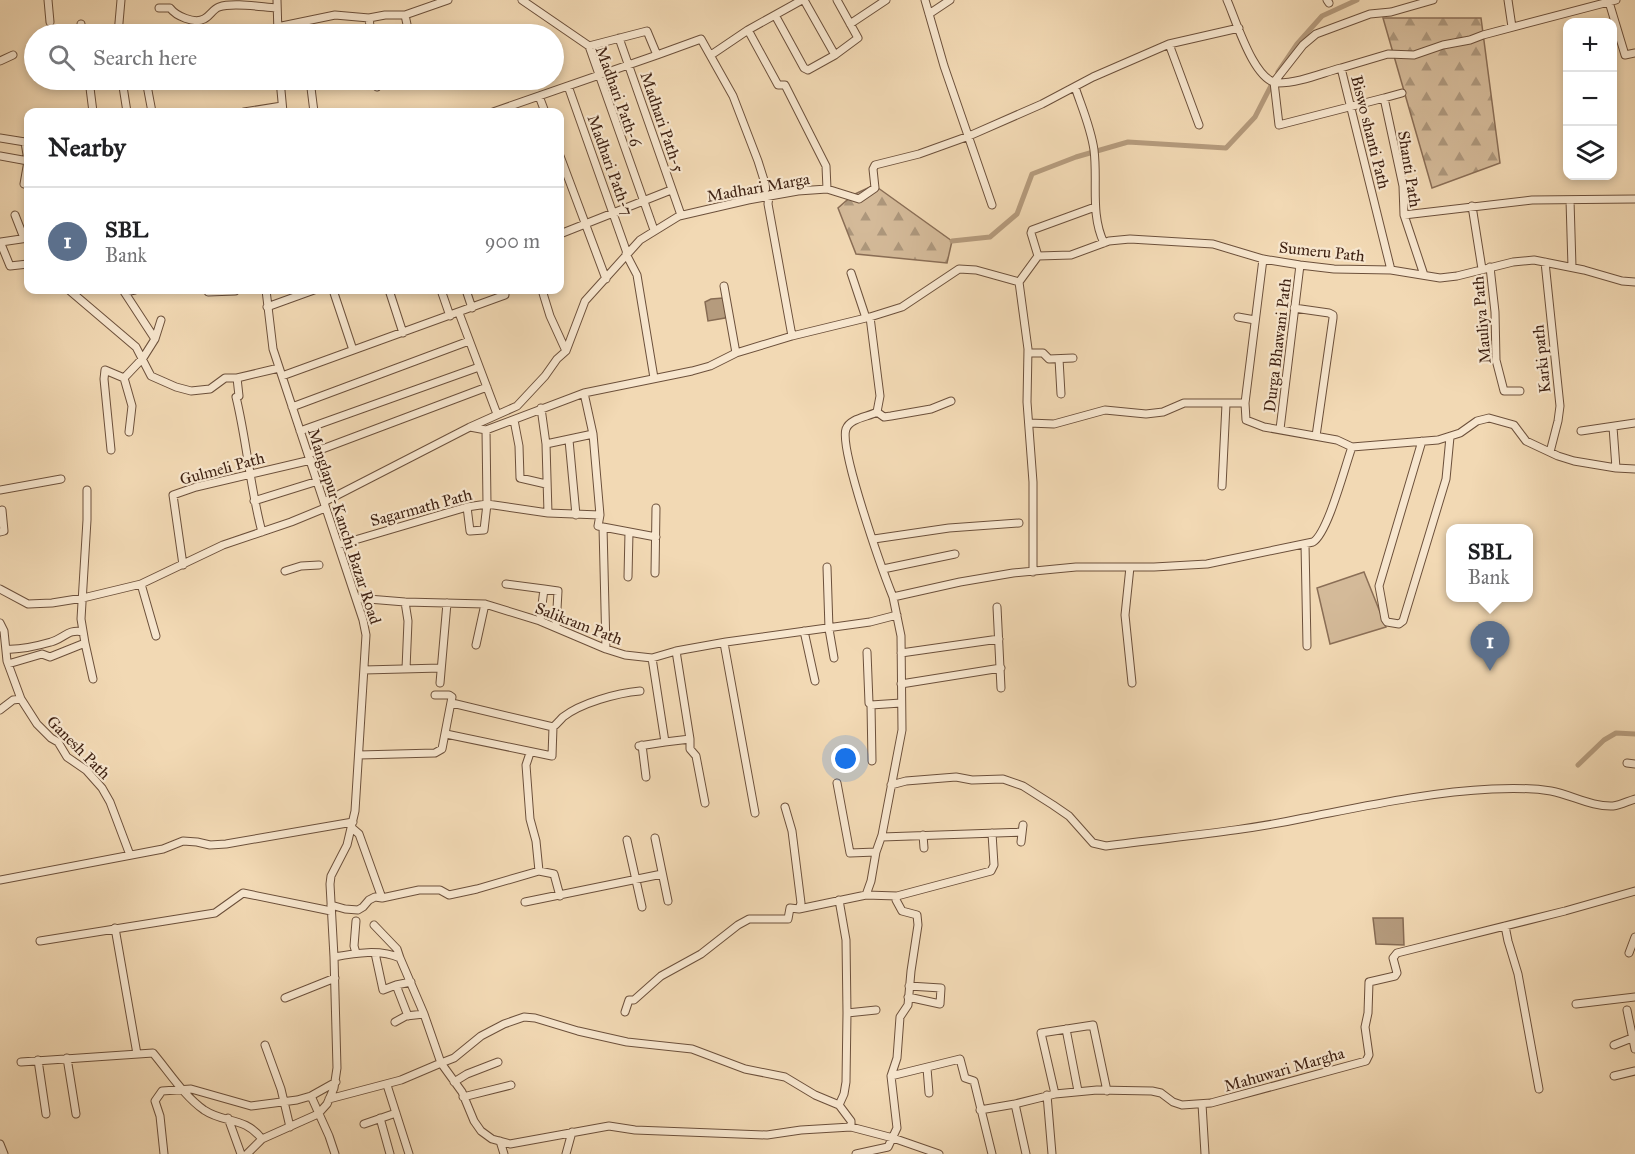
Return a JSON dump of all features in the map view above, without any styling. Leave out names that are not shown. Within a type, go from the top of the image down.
[{"type":"street","points":[[48,0],[50,22]]},
{"type":"street","points":[[119,24],[121,0]]},
{"type":"street","points":[[303,24],[335,15],[369,18],[405,15],[447,0]]},
{"type":"street","name":"Madhari Path-6","points":[[522,0],[557,24]]},
{"type":"street","points":[[711,55],[748,30],[803,0],[835,55]]},
{"type":"street","points":[[775,15],[805,69],[835,55],[857,40],[837,0]]},
{"type":"street","points":[[850,24],[886,0]]},
{"type":"street","points":[[925,0],[944,66],[992,206]]},
{"type":"street","points":[[929,14],[950,0]]},
{"type":"street","points":[[1402,93],[1352,108],[1279,125],[1274,82],[1303,45],[1316,34],[1370,14],[1391,12],[1433,0]]},
{"type":"street","points":[[1508,0],[1512,27]]},
{"type":"street","points":[[1230,1],[1239,28],[1260,73],[1266,79],[1274,82]]},
{"type":"street","points":[[1341,68],[1388,54],[1414,55],[1612,1],[1625,55],[1635,53]]},
{"type":"street","points":[[159,8],[170,8],[175,15],[199,21],[206,18],[218,3],[276,4],[277,24]]},
{"type":"street","points":[[405,15],[407,24]]},
{"type":"street","points":[[369,18],[370,24]]},
{"type":"street","name":"Madhari Marga","points":[[0,590],[28,604],[52,603],[141,584],[223,545],[291,522],[470,427],[517,406],[566,351],[585,301],[640,240],[681,215],[769,195],[827,189],[859,199],[875,188],[873,169],[875,165],[919,154],[969,136],[1169,44],[1239,28]]},
{"type":"street","name":"Madhari Path-6","points":[[564,29],[589,46],[654,230]]},
{"type":"street","points":[[748,30],[778,86],[785,85],[826,166],[827,189]]},
{"type":"street","points":[[589,46],[647,31],[657,55]]},
{"type":"street","name":"Madhari Path-5","points":[[619,39],[681,215]]},
{"type":"street","points":[[564,87],[701,39],[734,96],[769,195],[768,204],[792,336]]},
{"type":"street","points":[[1169,44],[1199,125]]},
{"type":"street","points":[[0,61],[14,55]]},
{"type":"street","name":"Biswo shanti Path","points":[[1274,82],[1289,82],[1341,68],[1392,270]]},
{"type":"street","name":"Madhari Path-7","points":[[568,86],[627,254],[637,275],[654,378]]},
{"type":"street","points":[[1076,87],[1092,134],[1095,207],[1104,243]]},
{"type":"street","points":[[90,90],[92,108]]},
{"type":"street","points":[[124,90],[126,108]]},
{"type":"street","points":[[148,90],[151,108]]},
{"type":"street","points":[[281,90],[282,108]]},
{"type":"street","points":[[311,90],[314,108]]},
{"type":"street","points":[[515,108],[556,90]]},
{"type":"street","points":[[539,96],[544,108]]},
{"type":"street","name":"Shanti Path","points":[[1384,98],[1403,186],[1404,215],[1424,275]]},
{"type":"street","points":[[0,138],[24,141]]},
{"type":"street","points":[[0,156],[24,160]]},
{"type":"street","points":[[564,167],[606,279]]},
{"type":"street","points":[[564,233],[671,190]]},
{"type":"street","points":[[1404,215],[1532,200],[1635,199]]},
{"type":"street","points":[[1570,200],[1572,267]]},
{"type":"street","points":[[1472,206],[1486,268]]},
{"type":"street","points":[[1033,572],[1033,482],[1027,402],[1028,353],[1024,304],[1019,282],[1038,256],[1032,230],[1095,207]]},
{"type":"street","points":[[15,215],[24,234]]},
{"type":"street","points":[[24,238],[1,244],[10,266],[24,264]]},
{"type":"street","name":"Sumeru Path","points":[[1038,256],[1071,255],[1104,243],[1130,238],[1214,244],[1263,259],[1334,269],[1392,270],[1444,278],[1519,261],[1545,262],[1622,281],[1635,282]]},
{"type":"street","points":[[1263,259],[1245,403],[1246,420],[1251,423],[1336,440],[1352,447],[1450,437],[1477,421],[1488,418],[1514,425],[1526,441],[1574,461],[1635,469]]},
{"type":"street","name":"Karki path","points":[[1545,262],[1560,406],[1551,453]]},
{"type":"street","name":"Durga Bhawani Path","points":[[1280,429],[1300,265]]},
{"type":"street","name":"Mauliya Path","points":[[1486,268],[1495,312],[1496,360],[1504,391],[1520,391]]},
{"type":"street","points":[[470,427],[486,430],[584,393],[710,366],[736,353],[902,307],[959,269],[976,270],[1019,282]]},
{"type":"street","points":[[851,273],[868,317],[880,396],[877,412]]},
{"type":"street","points":[[724,286],[736,353]]},
{"type":"street","points":[[74,294],[136,347],[151,376],[183,389],[210,389],[225,378],[237,378],[279,368]]},
{"type":"street","points":[[126,294],[155,339]]},
{"type":"street","name":"Manglapur-Kanchi Bazar Road","points":[[247,1154],[262,1139],[318,1114],[329,1100],[336,1082],[331,876],[347,845],[353,825],[365,631],[318,481],[273,349],[266,294]]},
{"type":"street","points":[[267,306],[302,294]]},
{"type":"street","points":[[334,294],[353,350]]},
{"type":"street","points":[[390,294],[403,333]]},
{"type":"street","points":[[442,294],[450,316]]},
{"type":"street","points":[[467,294],[472,308]]},
{"type":"street","points":[[282,376],[459,313],[505,294]]},
{"type":"street","points":[[543,294],[550,316],[566,351]]},
{"type":"street","points":[[1294,308],[1329,313],[1333,316],[1316,436]]},
{"type":"street","points":[[459,313],[497,414]]},
{"type":"street","points":[[1238,317],[1255,320]]},
{"type":"street","points":[[124,378],[143,358],[155,339],[161,320]]},
{"type":"street","points":[[292,407],[470,341]]},
{"type":"street","points":[[1028,353],[1040,352],[1049,359],[1072,358]]},
{"type":"street","points":[[1059,359],[1061,394]]},
{"type":"street","points":[[300,431],[479,367]]},
{"type":"street","points":[[111,450],[105,370],[124,378]]},
{"type":"street","points":[[124,378],[132,406],[129,432]]},
{"type":"street","points":[[237,378],[239,396],[236,398],[251,473],[254,501],[262,532]]},
{"type":"street","name":"Gulmeli Path","points":[[183,565],[173,495],[310,457],[487,387]]},
{"type":"street","points":[[584,393],[593,434],[600,515],[598,526],[656,537]]},
{"type":"street","points":[[877,412],[884,417],[891,416],[931,409],[951,401]]},
{"type":"street","points":[[1029,423],[1054,424],[1105,410],[1146,414],[1163,412],[1184,403],[1245,403]]},
{"type":"street","points":[[1222,486],[1226,404]]},
{"type":"street","points":[[541,408],[546,444],[549,513]]},
{"type":"street","points":[[866,895],[882,837],[902,730],[901,653],[893,597],[853,478],[844,443],[846,427],[851,422],[877,412]]},
{"type":"street","points":[[514,420],[519,446],[520,478],[546,484]]},
{"type":"street","points":[[1581,431],[1635,423]]},
{"type":"street","points":[[1613,427],[1616,468]]},
{"type":"street","points":[[467,507],[470,531],[484,530],[487,504],[486,430]]},
{"type":"street","points":[[546,444],[593,434]]},
{"type":"street","points":[[1422,441],[1378,586],[1387,622],[1399,624],[1403,621],[1446,478],[1450,437]]},
{"type":"street","points":[[569,440],[576,515]]},
{"type":"street","points":[[893,597],[987,577],[1076,567],[1208,564],[1316,541],[1322,532],[1352,447]]},
{"type":"street","points":[[0,490],[61,479]]},
{"type":"street","points":[[254,501],[318,481]]},
{"type":"street","points":[[87,490],[82,632],[93,679]]},
{"type":"street","name":"Sagarmath Path","points":[[338,545],[467,507],[487,504],[549,513],[600,515]]},
{"type":"street","points":[[655,573],[656,508]]},
{"type":"street","points":[[0,532],[4,531],[2,510]]},
{"type":"street","points":[[874,539],[949,528],[1019,523]]},
{"type":"street","points":[[603,527],[606,649]]},
{"type":"street","points":[[628,577],[629,532]]},
{"type":"street","points":[[1305,544],[1306,646]]},
{"type":"street","points":[[883,569],[955,554]]},
{"type":"street","points":[[285,571],[298,566],[319,565]]},
{"type":"street","points":[[826,567],[829,629],[834,658]]},
{"type":"street","points":[[1130,567],[1125,615],[1132,683]]},
{"type":"street","points":[[141,584],[156,636]]},
{"type":"street","points":[[506,584],[559,592],[556,627]]},
{"type":"street","points":[[540,621],[543,589]]},
{"type":"street","name":"Salikram Path","points":[[356,598],[405,602],[485,603],[556,627],[606,649],[625,655],[652,658],[676,651],[829,629],[897,615]]},
{"type":"street","points":[[405,602],[408,621],[405,669]]},
{"type":"street","points":[[440,683],[447,603]]},
{"type":"street","points":[[476,645],[485,603]]},
{"type":"street","points":[[997,607],[1001,688]]},
{"type":"street","name":"Ganesh Path","points":[[0,623],[4,631],[8,664],[21,699],[37,724],[58,742],[67,757],[86,770],[102,788],[110,802],[130,855]]},
{"type":"street","points":[[6,649],[52,642],[65,634],[78,630],[82,632]]},
{"type":"street","points":[[804,631],[815,681]]},
{"type":"street","points":[[901,653],[999,639]]},
{"type":"street","points":[[724,643],[755,813]]},
{"type":"street","points":[[8,664],[42,654],[50,657],[85,644]]},
{"type":"street","points":[[676,651],[690,749],[696,756],[705,803]]},
{"type":"street","points":[[867,652],[872,761]]},
{"type":"street","points":[[652,658],[665,742]]},
{"type":"street","points":[[364,670],[441,668]]},
{"type":"street","points":[[901,684],[1001,668]]},
{"type":"street","points":[[446,734],[552,756],[553,727],[564,716],[623,692],[640,691]]},
{"type":"street","points":[[358,754],[438,752],[442,749],[452,697],[435,695]]},
{"type":"street","points":[[0,710],[12,700],[21,699]]},
{"type":"street","points":[[452,703],[553,727]]},
{"type":"street","points":[[871,705],[901,703]]},
{"type":"street","points":[[646,777],[640,746],[690,739]]},
{"type":"street","points":[[530,753],[526,765],[530,819],[536,840],[539,871]]},
{"type":"street","points":[[891,785],[906,781],[956,777],[972,780],[1003,779],[1023,786],[1053,805],[1069,816],[1093,843],[1106,846],[1260,825],[1395,802],[1422,795],[1454,792],[1533,789],[1552,791],[1578,800],[1612,806],[1635,799]]},
{"type":"street","points":[[837,783],[850,853],[876,852]]},
{"type":"street","points":[[785,807],[792,831],[801,903],[799,909]]},
{"type":"street","points":[[0,880],[164,849],[183,841],[210,845],[225,844],[353,825],[359,834],[382,898]]},
{"type":"street","points":[[882,837],[992,833],[1022,828],[1021,842]]},
{"type":"street","points":[[625,1012],[629,1000],[634,1000],[661,975],[701,954],[749,919],[788,918],[790,908],[799,909],[866,895],[897,896],[991,871],[994,865],[992,833]]},
{"type":"street","points":[[923,835],[924,848]]},
{"type":"street","points":[[655,838],[668,901]]},
{"type":"street","points":[[627,840],[642,907]]},
{"type":"street","points":[[40,941],[215,913],[243,893],[331,908],[358,910],[375,897],[382,898],[419,890],[440,890],[449,894],[477,889],[539,871],[554,874],[560,896]]},
{"type":"street","points":[[525,902],[662,874]]},
{"type":"street","name":"Mahuwari Margha","points":[[980,1110],[1047,1095],[1107,1090],[1152,1091],[1161,1093],[1173,1102],[1182,1105],[1202,1104],[1226,1100],[1366,1061],[1369,1056],[1365,1027],[1368,1013],[1367,987],[1372,980],[1395,976],[1397,973],[1394,956],[1487,929],[1635,891]]},
{"type":"street","points":[[856,1154],[888,1147],[897,1128],[891,1076],[897,1058],[900,1017],[908,1005],[918,926],[917,915],[902,911],[896,900],[897,896]]},
{"type":"street","points":[[839,900],[846,940],[847,1013],[846,1082],[839,1105]]},
{"type":"street","points":[[356,921],[354,946],[356,953]]},
{"type":"street","points":[[374,925],[393,945],[400,958],[424,1014],[441,1063],[463,1097],[474,1121],[481,1131],[492,1139],[510,1144],[609,1126],[635,1130],[767,1135],[851,1127],[893,1138],[938,1154]]},
{"type":"street","points":[[1505,926],[1518,974],[1539,1089]]},
{"type":"street","points":[[116,928],[137,1054]]},
{"type":"street","points":[[1629,953],[1635,937]]},
{"type":"street","points":[[334,957],[375,952],[400,958]]},
{"type":"street","points":[[375,952],[383,990],[411,982]]},
{"type":"street","points":[[285,998],[335,978]]},
{"type":"street","points":[[396,985],[408,1016]]},
{"type":"street","points":[[909,986],[941,988],[941,1012]]},
{"type":"street","points":[[908,997],[940,1004]]},
{"type":"street","points":[[1576,1004],[1635,997]]},
{"type":"street","points":[[847,1013],[876,1010]]},
{"type":"street","points":[[1627,1010],[1635,1049]]},
{"type":"street","points":[[394,1022],[408,1016],[424,1014]]},
{"type":"street","points":[[329,1100],[387,1084],[454,1058],[490,1031],[524,1017],[627,1042],[692,1049],[745,1069],[785,1077],[815,1095],[839,1105],[851,1120],[851,1127]]},
{"type":"street","points":[[1055,1094],[1041,1033],[1093,1025],[1107,1090]]},
{"type":"street","points":[[1066,1029],[1078,1091]]},
{"type":"street","points":[[1614,1045],[1632,1038]]},
{"type":"street","points":[[265,1045],[269,1050],[290,1127]]},
{"type":"street","points":[[21,1062],[153,1053],[182,1089],[205,1110],[254,1129],[262,1139]]},
{"type":"street","points":[[67,1058],[76,1114]]},
{"type":"street","points":[[891,1076],[960,1059],[965,1078],[974,1081],[992,1154]]},
{"type":"street","points":[[38,1060],[46,1114]]},
{"type":"street","points":[[454,1082],[467,1074],[498,1062]]},
{"type":"street","points":[[927,1068],[929,1093]]},
{"type":"street","points":[[1614,1076],[1635,1071]]},
{"type":"street","points":[[164,1154],[160,1116],[155,1101],[162,1091],[182,1089],[207,1093],[251,1106],[284,1104],[311,1096],[336,1082]]},
{"type":"street","points":[[387,1084],[409,1154]]},
{"type":"street","points":[[463,1097],[511,1085]]},
{"type":"street","points":[[1047,1095],[1052,1154]]},
{"type":"street","points":[[311,1096],[335,1154]]},
{"type":"street","points":[[1015,1104],[1026,1154]]},
{"type":"street","points":[[1202,1104],[1205,1154]]},
{"type":"street","points":[[364,1124],[396,1113]]},
{"type":"street","points":[[228,1118],[241,1154]]},
{"type":"street","points":[[380,1118],[390,1154]]},
{"type":"street","points":[[566,1154],[572,1132]]},
{"type":"street","points":[[500,1141],[504,1154]]},
{"type":"street","points":[[0,1144],[4,1154]]},
{"type":"green space","points":[[1383,18],[1481,18],[1500,163],[1432,188]]},
{"type":"green space","points":[[874,185],[952,241],[947,263],[856,254],[838,208],[853,195]]},
{"type":"green space","points":[[1364,572],[1386,627],[1330,644],[1317,588]]},
{"type":"shaded area","points":[[723,298],[727,315],[725,318],[708,321],[705,302]]},
{"type":"shaded area","points":[[1373,918],[1403,918],[1404,945],[1376,944]]},
{"type":"waterway","points":[[1278,72],[1297,44],[1322,16],[1357,0]]},
{"type":"waterway","points":[[952,241],[990,237],[1017,214],[1032,174],[1076,157],[1128,142],[1226,148],[1255,117],[1274,80]]},
{"type":"waterway","points":[[1578,765],[1604,740],[1616,733],[1635,734]]},
{"type":"place","name":"SBL","points":[[1490,671]]}]
